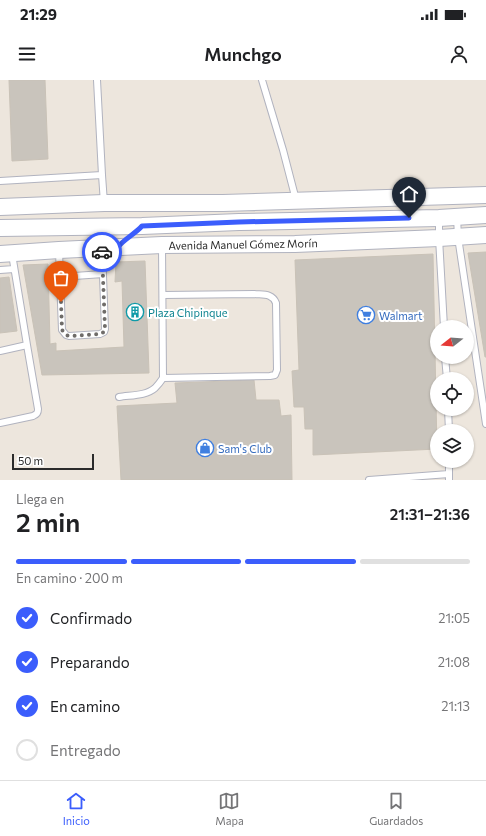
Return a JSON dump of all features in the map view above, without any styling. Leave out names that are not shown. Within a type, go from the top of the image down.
[{"type":"main road","points":[[0,207],[104,202],[223,203],[486,195]]},
{"type":"main road","name":"Avenida Manuel Gómez Morín","points":[[0,228],[142,226],[230,222],[439,218],[486,215]]},
{"type":"main road","points":[[230,222],[238,228],[281,237],[295,244]]},
{"type":"main road","points":[[110,248],[121,243],[142,226]]},
{"type":"main road","points":[[0,228],[34,248],[42,251]]},
{"type":"main road","name":"Avenida Manuel Gómez Morín","points":[[6,254],[162,245],[295,244],[486,235]]},
{"type":"lane","points":[[97,80],[104,202]]},
{"type":"lane","points":[[262,80],[296,200]]},
{"type":"lane","points":[[0,181],[102,175]]},
{"type":"lane","points":[[457,217],[458,237],[486,424]]},
{"type":"lane","points":[[439,218],[444,320]]},
{"type":"lane","points":[[119,397],[149,392],[154,389],[163,378],[162,245]]},
{"type":"lane","points":[[59,250],[62,327],[64,333],[69,336],[100,334],[104,332],[103,274],[110,248]]},
{"type":"lane","points":[[0,423],[33,416],[38,412],[14,269],[6,254]]},
{"type":"lane","points":[[0,270],[14,269]]},
{"type":"lane","points":[[60,277],[103,274]]},
{"type":"lane","points":[[163,294],[254,294],[267,295],[273,298],[276,303],[277,370],[275,374],[270,376],[163,378]]},
{"type":"lane","points":[[0,351],[26,344]]},
{"type":"lane","points":[[369,480],[449,477]]},
{"type":"building","points":[[9,80],[45,80],[48,159],[12,161]]},
{"type":"building","points":[[486,252],[486,357],[485,357],[468,253]]},
{"type":"building","name":"Walmart","points":[[433,254],[434,320],[430,320],[430,364],[435,364],[435,372],[430,372],[430,416],[436,416],[436,424],[430,424],[430,449],[313,455],[313,429],[305,429],[304,407],[294,407],[292,371],[299,370],[295,260]]},
{"type":"building","name":"Plaza Chipinque","points":[[145,261],[149,373],[42,375],[23,265],[48,264],[50,344],[56,343],[56,351],[124,347],[122,281],[115,282],[116,262]]},
{"type":"building","points":[[9,277],[17,331],[0,333],[0,278]]},
{"type":"building","name":"Sam's Club","points":[[254,380],[256,400],[279,400],[281,416],[291,415],[292,480],[121,480],[117,406],[177,403],[175,383]]},
{"type":"way so far","points":[[61,302],[62,330],[66,335],[100,334],[104,332],[102,252]]},
{"type":"place","name":"Plaza Chipinque","points":[[135,312]]},
{"type":"place","name":"Walmart","points":[[366,315]]},
{"type":"place","name":"Sam's Club","points":[[205,448]]},
{"type":"route","points":[[102,252],[102,248],[118,247],[142,226],[409,218]]}]
